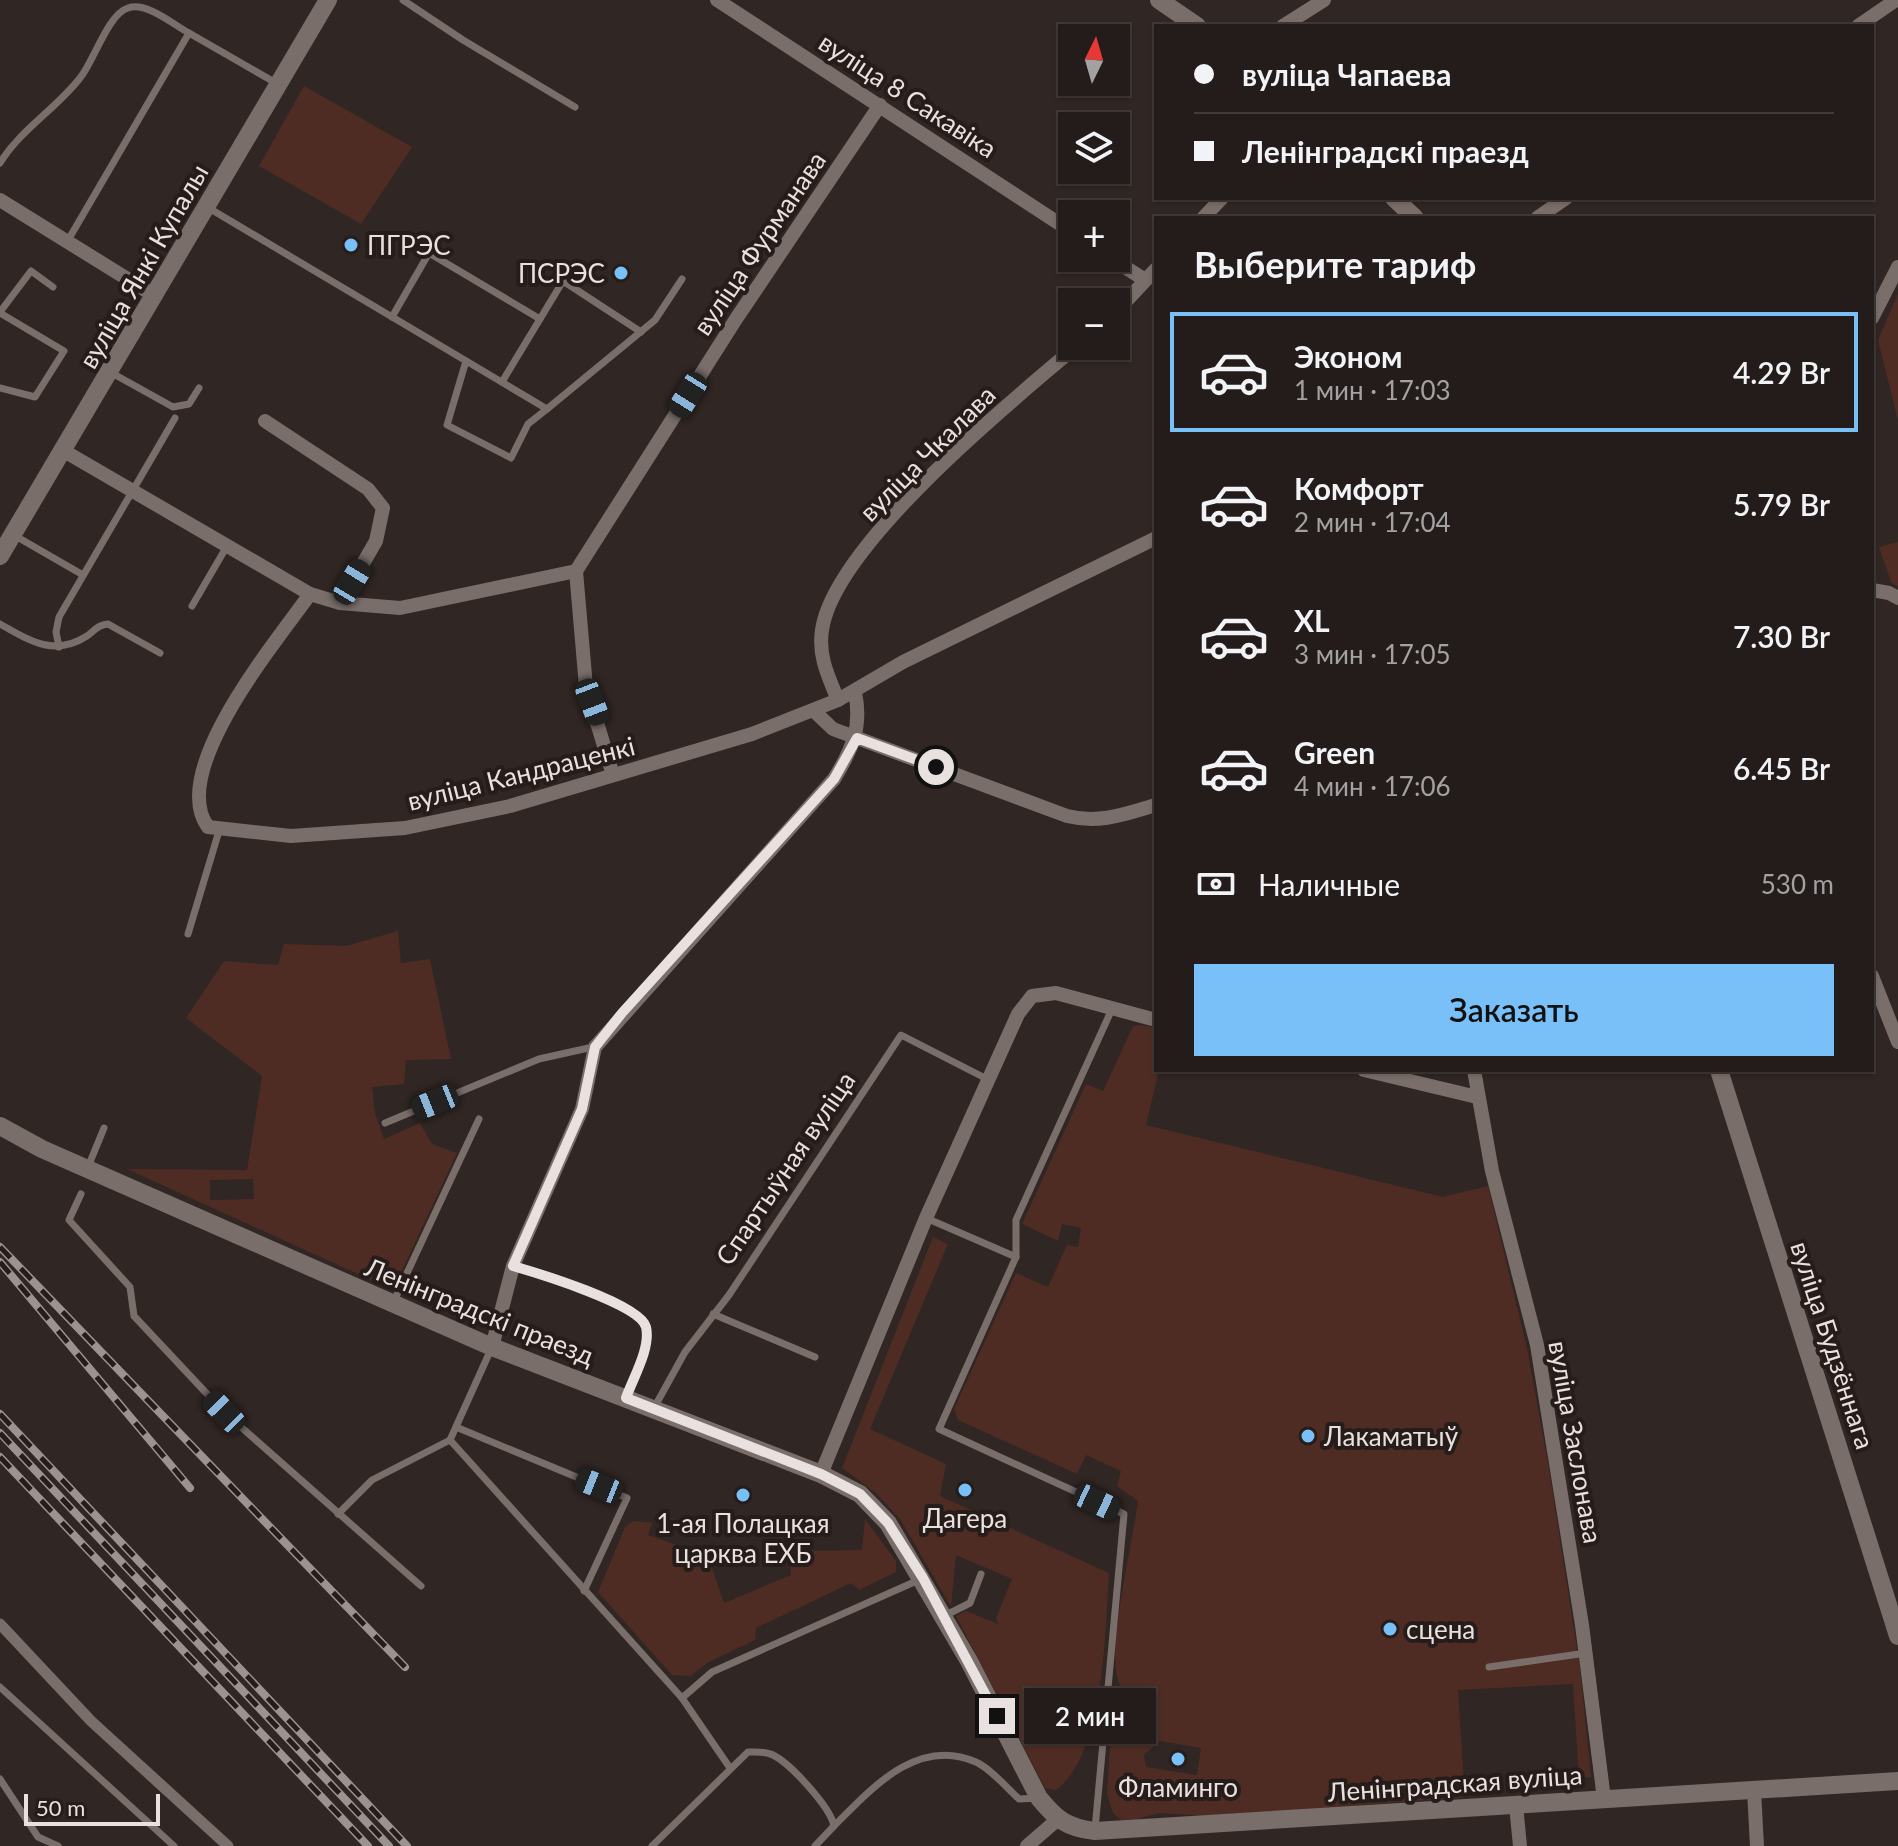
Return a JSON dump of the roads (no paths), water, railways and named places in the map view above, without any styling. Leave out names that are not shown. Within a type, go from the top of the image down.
[{"type":"street","name":"вуліца Янкі Купалы","points":[[0,556],[328,0]]},
{"type":"street","name":"вуліца 8 Сакавіка","points":[[717,0],[1058,223]]},
{"type":"street","points":[[1159,0],[1194,24]]},
{"type":"street","points":[[1286,24],[1324,0]]},
{"type":"street","points":[[1861,24],[1896,0]]},
{"type":"street","name":"вуліца Фурманава","points":[[576,571],[736,319],[880,105]]},
{"type":"street","points":[[0,200],[155,296]]},
{"type":"street","points":[[1205,216],[1220,200]]},
{"type":"street","points":[[1396,200],[1413,216]]},
{"type":"street","points":[[1540,216],[1563,200]]},
{"type":"street","points":[[1874,314],[1898,267]]},
{"type":"street","points":[[1130,270],[1145,280]]},
{"type":"street","points":[[1130,297],[1154,271]]},
{"type":"street","name":"вуліца Чкалава","points":[[838,700],[823,666],[820,645],[829,607],[848,575],[887,520],[957,451],[1061,360]]},
{"type":"street","points":[[265,421],[368,489],[383,508],[376,541],[340,603]]},
{"type":"street","points":[[64,451],[310,594],[340,603],[400,608],[576,571],[586,687],[613,775]]},
{"type":"street","name":"вуліца Кандраценкі","points":[[219,831],[291,836],[405,828],[510,806],[752,734],[855,692],[903,662],[1154,539]]},
{"type":"street","points":[[1874,591],[1894,596]]},
{"type":"street","points":[[219,831],[208,827],[200,816],[198,797],[202,770],[215,737],[254,672],[310,594]]},
{"type":"street","points":[[492,1347],[513,1266],[582,1109],[595,1047],[834,779],[857,738],[859,713],[855,692]]},
{"type":"street","points":[[814,711],[833,729],[1084,820],[1111,819],[1154,806]]},
{"type":"street","points":[[1874,981],[1898,1042]]},
{"type":"street","points":[[821,1474],[926,1218],[1018,1014],[1032,996],[1056,993],[1154,1019]]},
{"type":"street","points":[[1372,1072],[1477,1097]]},
{"type":"street","name":"вуліца Заслонава","points":[[1474,1072],[1492,1171],[1537,1345],[1586,1653],[1604,1799]]},
{"type":"street","name":"вуліца Будзённага","points":[[1720,1072],[1898,1636]]},
{"type":"street","name":"Ленінградскі праезд","points":[[0,1126],[87,1169],[392,1305],[492,1347],[821,1474],[860,1494],[888,1523],[923,1578],[1039,1798],[1057,1820]]},
{"type":"street","points":[[0,1624],[91,1721],[228,1846]]},
{"type":"street","name":"Ленінградская вуліца","points":[[1057,1820],[1074,1828],[1095,1831],[1898,1781]]},
{"type":"street","points":[[1754,1790],[1757,1846]]},
{"type":"street","points":[[1516,1805],[1520,1846]]},
{"type":"street","points":[[1027,1846],[1057,1820]]},
{"type":"lane","points":[[403,0],[575,107]]},
{"type":"lane","points":[[0,163],[10,147],[81,78],[118,14],[129,7],[142,7],[278,85]]},
{"type":"lane","points":[[67,242],[189,33]]},
{"type":"lane","points":[[207,207],[547,409]]},
{"type":"lane","points":[[392,317],[429,253],[540,319]]},
{"type":"lane","points":[[0,388],[35,397],[64,351],[0,313],[31,271],[53,287]]},
{"type":"lane","points":[[466,361],[447,425],[511,458],[528,424],[655,320],[682,279]]},
{"type":"lane","points":[[502,382],[563,281],[641,332]]},
{"type":"lane","points":[[110,372],[173,407],[189,404],[199,388]]},
{"type":"lane","points":[[59,647],[56,632],[59,617],[175,418]]},
{"type":"lane","points":[[12,534],[83,575]]},
{"type":"lane","points":[[192,606],[227,546]]},
{"type":"lane","points":[[0,624],[41,647],[59,647],[86,636],[99,625],[108,624],[160,653]]},
{"type":"lane","points":[[188,934],[219,831]]},
{"type":"lane","points":[[1095,1831],[1124,1514],[939,1429],[1016,1257],[1016,1220],[1113,1008]]},
{"type":"lane","name":"Спартыўная вуліца","points":[[654,1408],[685,1352],[729,1295],[901,1035],[989,1080]]},
{"type":"lane","points":[[385,1123],[539,1059],[595,1047]]},
{"type":"lane","points":[[392,1305],[479,1119]]},
{"type":"lane","points":[[87,1169],[104,1128]]},
{"type":"lane","points":[[81,1194],[69,1220],[130,1287],[134,1316],[224,1412],[421,1586]]},
{"type":"lane","points":[[926,1218],[1016,1257]]},
{"type":"lane","points":[[513,1266],[568,1284],[639,1315],[647,1329],[647,1341],[626,1398]]},
{"type":"lane","points":[[713,1314],[815,1357]]},
{"type":"lane","points":[[338,1514],[372,1480],[450,1440],[492,1347]]},
{"type":"lane","points":[[456,1427],[627,1498],[584,1591]]},
{"type":"lane","points":[[450,1440],[682,1698],[730,1768]]},
{"type":"lane","points":[[944,1616],[970,1603],[981,1574]]},
{"type":"lane","points":[[682,1698],[712,1672],[923,1578]]},
{"type":"lane","points":[[1489,1667],[1586,1653]]},
{"type":"lane","points":[[0,1687],[174,1846]]},
{"type":"lane","points":[[652,1846],[748,1752],[776,1757],[832,1812],[833,1827]]},
{"type":"lane","points":[[815,1846],[890,1773],[923,1758],[946,1753],[978,1763],[1019,1799],[1039,1798]]},
{"type":"lane","points":[[0,1779],[38,1837],[58,1846]]},
{"type":"lane","points":[[32,1846],[38,1837]]},
{"type":"railway","points":[[0,1247],[405,1667]]},
{"type":"railway","points":[[0,1262],[190,1488]]},
{"type":"railway","points":[[0,1414],[407,1846]]},
{"type":"railway","points":[[0,1433],[389,1846]]},
{"type":"railway","points":[[0,1457],[368,1846]]},
{"type":"place","name":"ПГРЭС","points":[[351,245]]},
{"type":"place","name":"ПСРЭС","points":[[621,273]]},
{"type":"place","name":"Лакаматыў","points":[[1308,1436]]},
{"type":"place","name":"Дагера","points":[[965,1490]]},
{"type":"place","name":"1-ая Полацкая царква ЕХБ","points":[[743,1495]]},
{"type":"place","name":"сцена","points":[[1390,1629]]},
{"type":"place","name":"Фламинго","points":[[1178,1759]]}]
